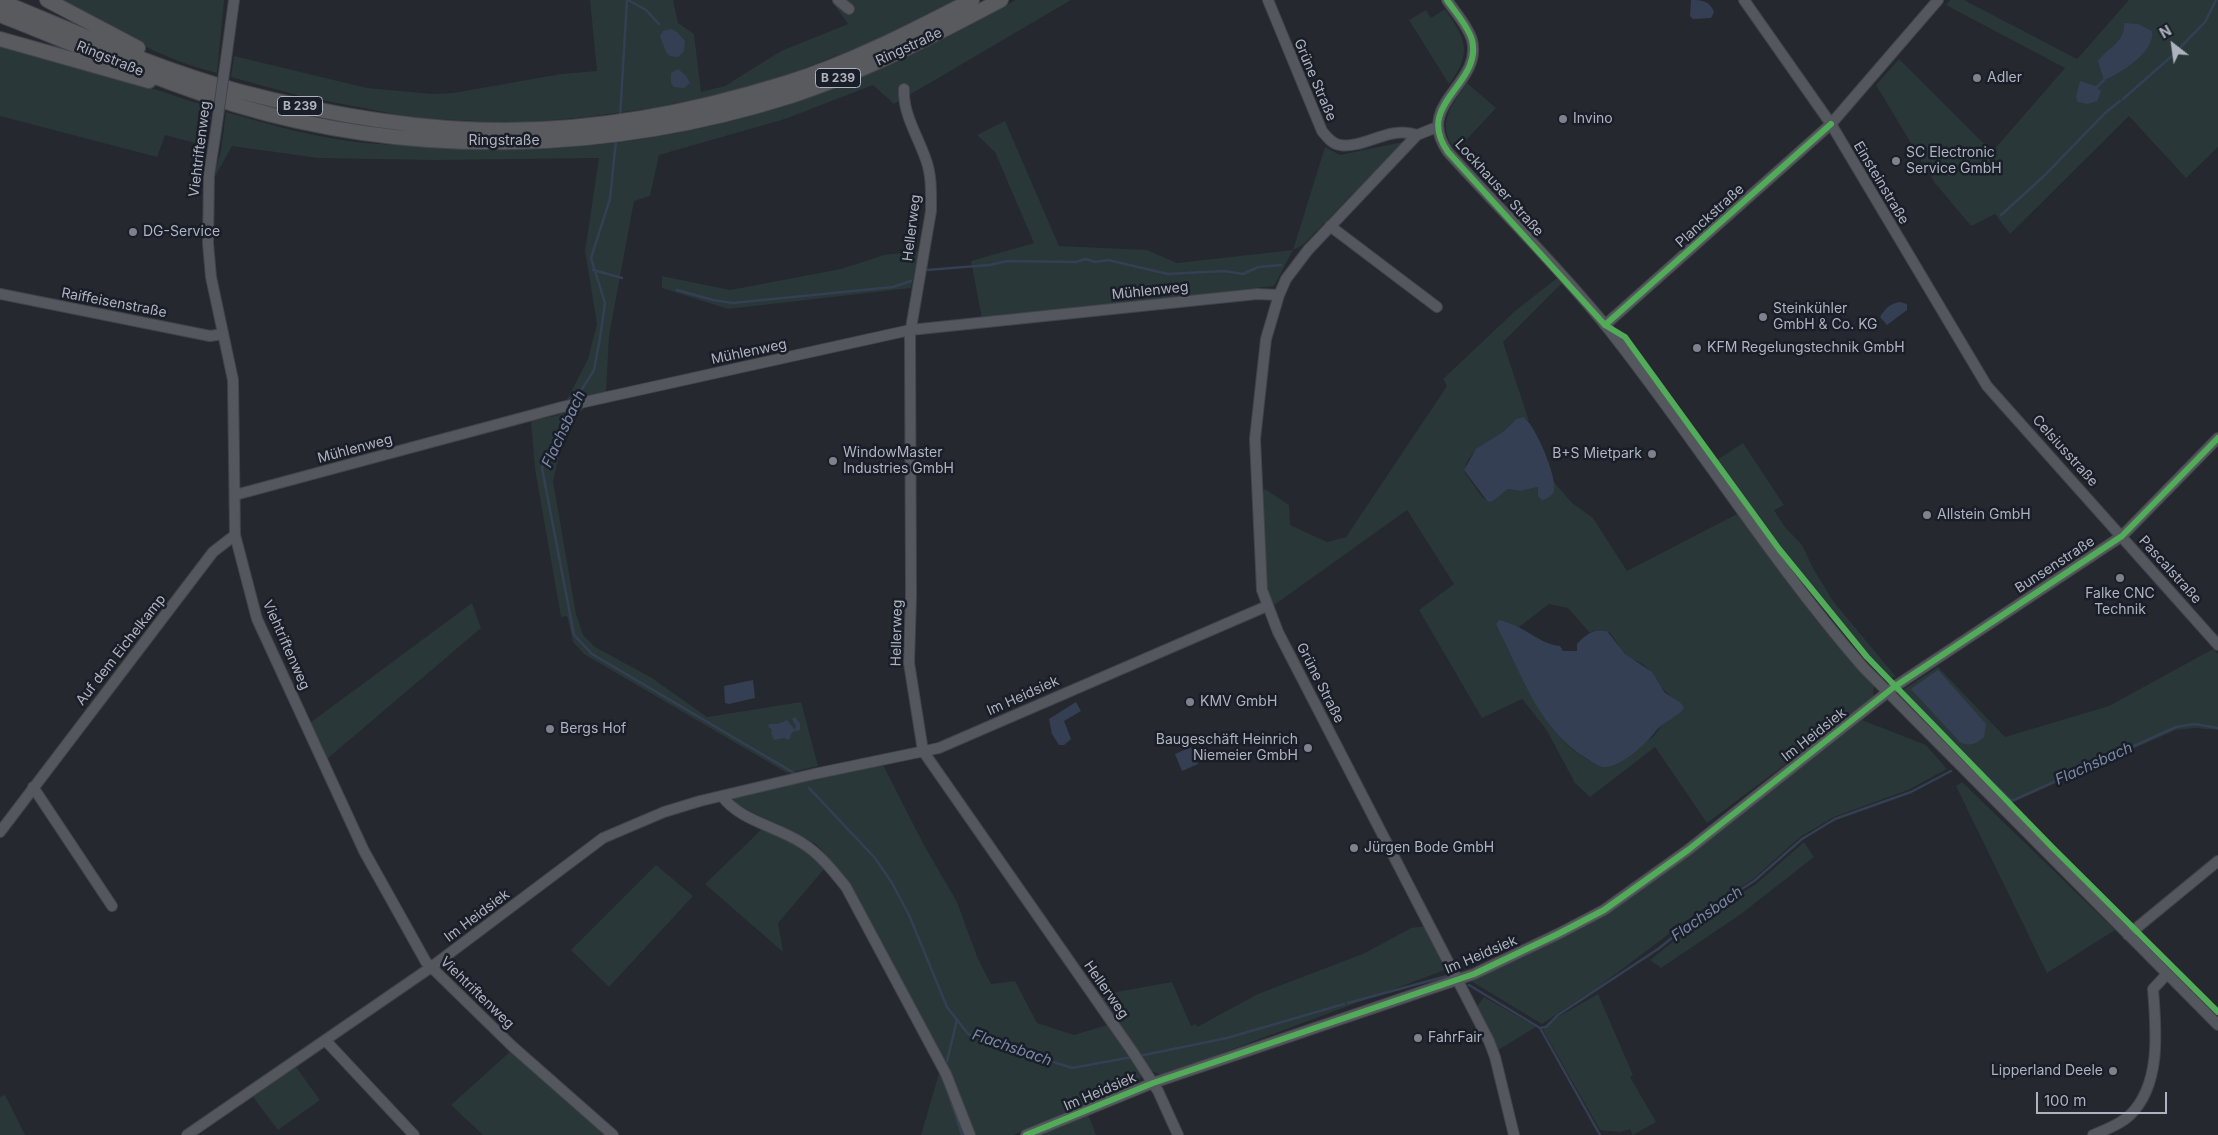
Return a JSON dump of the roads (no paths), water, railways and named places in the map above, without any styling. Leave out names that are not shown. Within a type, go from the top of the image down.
[{"type":"highway","name":"Ringstraße","points":[[0,0],[183,74],[237,90],[330,113],[419,125],[506,130],[593,124],[665,114],[788,83],[881,45],[972,0]]},
{"type":"highway","points":[[47,0],[147,53],[174,62],[183,74]]},
{"type":"highway","name":"Ringstraße","points":[[0,15],[169,82],[238,105],[339,129],[420,138],[508,143],[592,139],[664,129],[729,114],[793,95],[853,72],[929,38],[1001,0]]},
{"type":"highway","points":[[0,39],[140,80],[169,82]]},
{"type":"street","name":"Viehtriftenweg","points":[[234,0],[208,175],[207,225],[211,277],[233,380],[235,535],[257,619],[364,851],[430,968],[512,1046],[613,1135]]},
{"type":"street","points":[[838,0],[849,9]]},
{"type":"street","name":"Grüne Straße","points":[[1268,0],[1322,131],[1331,141],[1339,145],[1348,145],[1399,131],[1417,135]]},
{"type":"street","points":[[1438,127],[1439,115],[1446,101],[1468,69],[1473,48],[1469,32],[1448,0]]},
{"type":"street","name":"Einsteinstraße","points":[[1744,0],[1831,124],[1986,386]]},
{"type":"street","name":"Planckstraße","points":[[1605,325],[1831,124],[1938,0]]},
{"type":"street","name":"Hellerweg","points":[[904,89],[905,112],[927,162],[931,196],[931,212],[910,330],[912,596],[909,663],[923,751],[1153,1083],[1178,1135]]},
{"type":"street","name":"Grüne Straße","points":[[1438,127],[1417,135],[1330,226],[1295,266],[1279,295],[1265,349],[1255,439],[1259,563],[1262,590],[1267,606],[1495,1057],[1514,1135]]},
{"type":"street","name":"Lockhauser Straße","points":[[1438,127],[1440,140],[1448,152],[1605,325],[1813,608],[1888,693],[2218,1025]]},
{"type":"street","points":[[1330,226],[1437,307]]},
{"type":"street","name":"Raiffeisenstraße","points":[[0,294],[210,336],[223,334]]},
{"type":"street","name":"Mühlenweg","points":[[235,495],[562,407],[910,330],[1257,294],[1279,295]]},
{"type":"street","name":"Celsiusstraße","points":[[1986,386],[2122,536]]},
{"type":"street","name":"Bunsenstraße","points":[[1888,693],[1954,646],[2122,536],[2218,438]]},
{"type":"street","name":"Auf dem Eichelkamp","points":[[0,832],[213,552],[235,535]]},
{"type":"street","name":"Pascalstraße","points":[[2122,536],[2218,645]]},
{"type":"street","name":"Im Heidsiek","points":[[187,1135],[430,968],[604,838],[664,812],[722,796],[814,774],[939,748],[1267,606]]},
{"type":"street","name":"Im Heidsiek","points":[[1026,1135],[1153,1083],[1457,980],[1558,934],[1604,910],[1688,850],[1888,693]]},
{"type":"street","points":[[34,787],[112,906]]},
{"type":"street","points":[[722,796],[729,806],[741,814],[803,843],[826,864],[846,887],[946,1074],[970,1135]]},
{"type":"street","points":[[2128,935],[2218,861]]},
{"type":"street","points":[[2093,1135],[2129,1117],[2138,1107],[2146,1090],[2150,1077],[2156,1037],[2153,989],[2167,974]]},
{"type":"street","points":[[326,1041],[414,1135]]},
{"type":"water","points":[[1691,0],[1708,3],[1714,12],[1711,18],[1693,19],[1690,16]]},
{"type":"water","points":[[2124,23],[2138,24],[2152,31],[2152,39],[2143,54],[2136,61],[2119,73],[2104,80],[2098,61],[2119,40],[2124,29]]},
{"type":"water","points":[[671,29],[677,32],[685,41],[684,51],[678,57],[670,56],[666,52],[660,36],[663,31]]},
{"type":"water","points":[[678,69],[686,76],[690,83],[684,88],[674,87],[671,83],[671,73]]},
{"type":"water","points":[[2080,81],[2095,86],[2101,91],[2097,101],[2088,104],[2078,102],[2076,97]]},
{"type":"water","points":[[1900,302],[1907,304],[1907,310],[1887,325],[1880,317],[1888,307]]},
{"type":"water","points":[[1523,417],[1528,421],[1539,439],[1549,463],[1554,491],[1549,497],[1542,500],[1538,496],[1538,487],[1520,491],[1508,489],[1493,501],[1488,502],[1464,470],[1476,449],[1503,432],[1516,419]]},
{"type":"water","points":[[1499,620],[1515,625],[1545,642],[1560,646],[1563,651],[1577,651],[1577,644],[1587,635],[1599,630],[1607,631],[1625,654],[1652,672],[1665,693],[1680,702],[1684,708],[1678,715],[1661,725],[1639,749],[1624,760],[1609,767],[1599,766],[1570,747],[1545,719],[1526,687],[1501,635],[1496,624]]},
{"type":"water","points":[[1938,670],[1986,724],[1984,737],[1978,741],[1972,744],[1960,742],[1911,689]]},
{"type":"water","points":[[753,680],[755,698],[729,704],[725,703],[724,686]]},
{"type":"water","points":[[1076,702],[1081,711],[1064,721],[1071,739],[1064,745],[1059,745],[1052,734],[1049,719]]},
{"type":"water","points":[[795,717],[800,724],[800,730],[792,732],[789,740],[784,738],[774,740],[771,733],[772,730],[768,726],[769,724],[778,724],[787,720],[795,730],[796,726],[792,719]]},
{"type":"water","points":[[1191,747],[1198,764],[1182,771],[1175,754]]},
{"type":"waterway","name":"Flachsbach","points":[[620,117],[627,0]]},
{"type":"waterway","points":[[628,0],[646,10],[659,24]]},
{"type":"waterway","points":[[2123,99],[2173,55],[2205,22],[2216,0]]},
{"type":"waterway","points":[[2097,87],[2104,80]]},
{"type":"waterway","points":[[2001,215],[2044,176],[2105,113],[2120,101]]},
{"type":"waterway","name":"Flachsbach","points":[[574,402],[594,370],[600,338],[605,303],[591,258],[610,199],[616,140]]},
{"type":"waterway","points":[[927,270],[989,265],[1008,261],[1076,262],[1086,259],[1095,262],[1108,260],[1168,274],[1224,271],[1243,274],[1258,267],[1281,265]]},
{"type":"waterway","points":[[593,270],[622,278]]},
{"type":"waterway","points":[[677,290],[713,300],[733,303],[893,287],[911,281]]},
{"type":"waterway","name":"Flachsbach","points":[[571,409],[542,468],[574,635],[592,654],[794,773]]},
{"type":"waterway","points":[[1916,704],[1971,761]]},
{"type":"waterway","name":"Flachsbach","points":[[1980,771],[2012,801],[2176,727],[2195,724],[2218,728]]},
{"type":"waterway","name":"Flachsbach","points":[[1469,985],[1540,1028],[1546,1027],[1558,1015],[1658,949],[1702,914],[1754,881],[1802,839],[1835,819],[1911,792],[1951,771]]},
{"type":"waterway","name":"Flachsbach","points":[[809,788],[875,858],[892,883],[909,915],[947,1007],[968,1034],[1072,1068],[1132,1057]]},
{"type":"waterway","name":"Flachsbach","points":[[1348,1003],[1447,976]]},
{"type":"waterway","name":"Flachsbach","points":[[1139,1056],[1227,1038],[1344,1004]]},
{"type":"waterway","points":[[947,1061],[957,1020]]},
{"type":"waterway","points":[[1540,1028],[1600,1135]]},
{"type":"waterway","points":[[943,1076],[962,1135]]},
{"type":"place","name":"Adler","points":[[1977,78]]},
{"type":"place","name":"Invino","points":[[1563,119]]},
{"type":"place","name":"SC Electronic Service GmbH","points":[[1896,161]]},
{"type":"place","name":"DG-Service","points":[[133,232]]},
{"type":"place","name":"Steinkühler GmbH & Co. KG","points":[[1763,317]]},
{"type":"place","name":"KFM Regelungstechnik GmbH","points":[[1697,348]]},
{"type":"place","name":"B+S Mietpark","points":[[1652,454]]},
{"type":"place","name":"WindowMaster Industries GmbH","points":[[833,461]]},
{"type":"place","name":"Allstein GmbH","points":[[1927,515]]},
{"type":"place","name":"Falke CNC Technik","points":[[2120,578]]},
{"type":"place","name":"KMV GmbH","points":[[1190,702]]},
{"type":"place","name":"Bergs Hof","points":[[550,729]]},
{"type":"place","name":"Baugeschäft Heinrich Niemeier GmbH","points":[[1308,748]]},
{"type":"place","name":"Jürgen Bode GmbH","points":[[1354,848]]},
{"type":"place","name":"FahrFair","points":[[1418,1038]]},
{"type":"place","name":"Lipperland Deele","points":[[2113,1071]]}]
